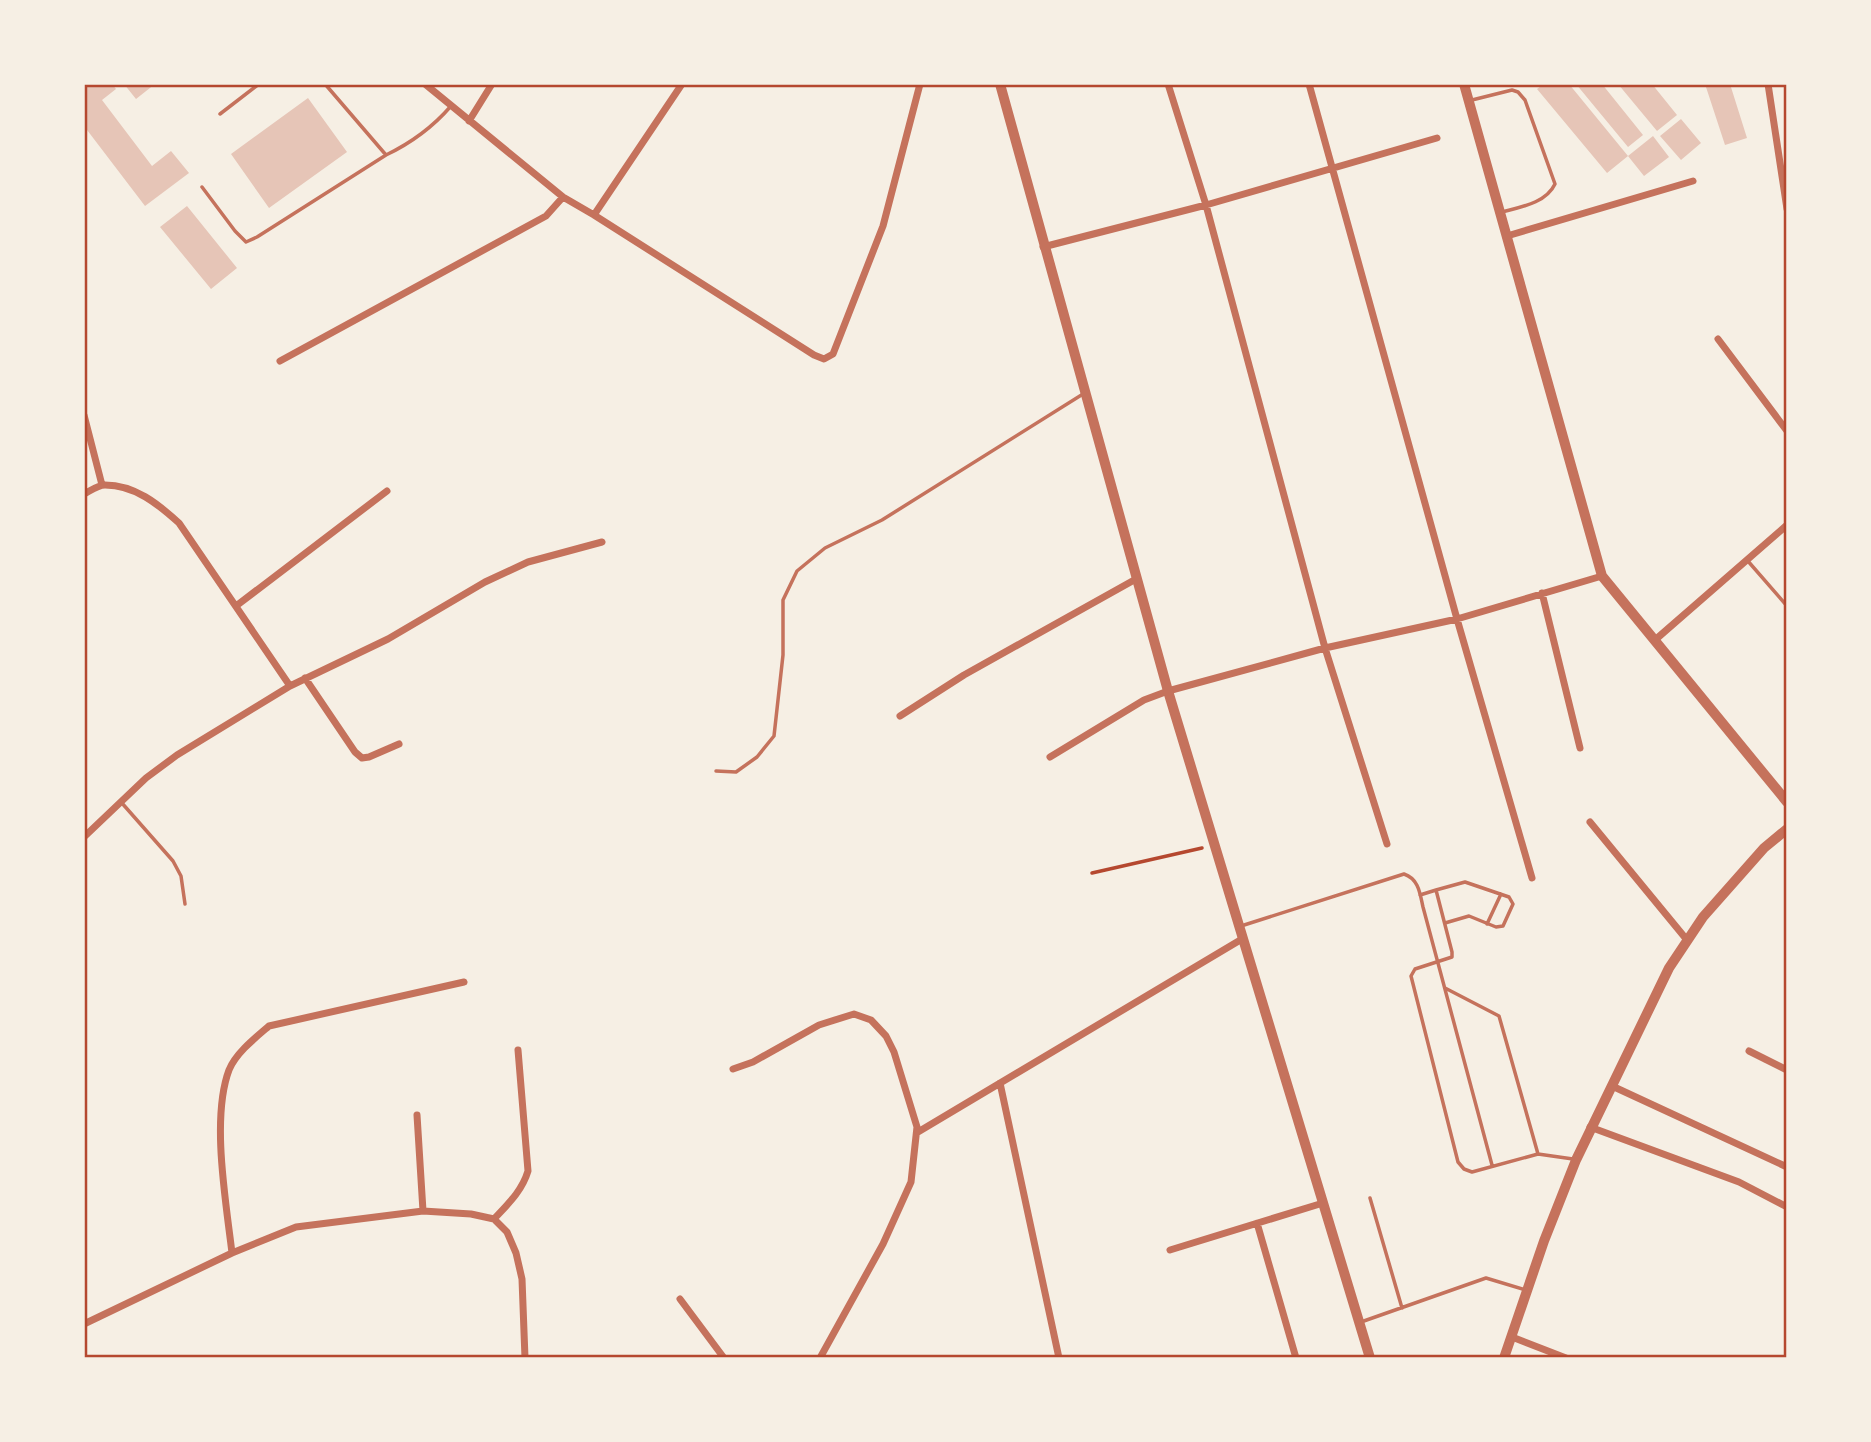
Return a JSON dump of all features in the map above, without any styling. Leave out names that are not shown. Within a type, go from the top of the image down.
[{"type":"street","points":[[425,84],[563,197],[824,359],[833,354],[883,226],[920,84]]},
{"type":"street","points":[[468,121],[492,84]]},
{"type":"street","points":[[594,215],[682,84]]},
{"type":"street","points":[[1000,84],[1168,691],[1370,1358]]},
{"type":"street","points":[[1168,84],[1206,205],[1325,648],[1387,844]]},
{"type":"street","points":[[1309,84],[1532,878]]},
{"type":"street","points":[[1464,84],[1602,576],[1787,802]]},
{"type":"street","points":[[1769,84],[1787,209]]},
{"type":"street","points":[[1043,247],[1206,205],[1437,138]]},
{"type":"street","points":[[1507,236],[1693,181]]},
{"type":"street","points":[[280,361],[546,216],[563,197]]},
{"type":"street","points":[[1717,338],[1787,431]]},
{"type":"street","points":[[84,415],[102,485]]},
{"type":"street","points":[[84,494],[102,485],[135,490],[180,523],[290,686]]},
{"type":"street","points":[[236,606],[387,491]]},
{"type":"street","points":[[1656,640],[1787,525]]},
{"type":"street","points":[[84,837],[120,801],[177,755],[290,686],[388,639],[485,582],[527,562],[602,542]]},
{"type":"street","points":[[1050,757],[1144,700],[1168,691],[1325,648],[1457,618],[1602,576]]},
{"type":"street","points":[[900,716],[964,675],[1136,579]]},
{"type":"street","points":[[1542,593],[1580,748]]},
{"type":"street","points":[[305,678],[355,752],[362,758],[398,744]]},
{"type":"street","points":[[1590,822],[1687,940]]},
{"type":"street","points":[[1504,1358],[1544,1241],[1576,1160],[1669,968],[1703,917],[1764,848],[1787,829]]},
{"type":"street","points":[[919,1132],[1242,939]]},
{"type":"street","points":[[232,1252],[222,1171],[223,1097],[230,1069],[249,1044],[269,1026],[464,982]]},
{"type":"street","points":[[733,1069],[754,1062],[819,1025],[854,1014],[871,1020],[886,1036],[894,1052],[919,1132],[911,1182],[893,1223],[820,1358]]},
{"type":"street","points":[[494,1220],[517,1194],[528,1171],[518,1050]]},
{"type":"street","points":[[1749,1051],[1787,1070]]},
{"type":"street","points":[[1000,1083],[1059,1358]]},
{"type":"street","points":[[1612,1086],[1787,1167]]},
{"type":"street","points":[[417,1115],[423,1211]]},
{"type":"street","points":[[1590,1127],[1740,1182],[1787,1207]]},
{"type":"street","points":[[1170,1250],[1323,1203]]},
{"type":"street","points":[[84,1324],[232,1252],[296,1227],[423,1211],[471,1214],[494,1220],[508,1232],[516,1253],[522,1279],[524,1358]]},
{"type":"street","points":[[1257,1223],[1296,1358]]},
{"type":"street","points":[[680,1299],[724,1358]]},
{"type":"street","points":[[1512,1337],[1566,1358]]},
{"type":"lane","points":[[220,114],[259,84]]},
{"type":"lane","points":[[325,84],[386,155]]},
{"type":"lane","points":[[1469,101],[1512,90],[1518,92],[1525,100],[1555,184],[1541,199],[1500,212]]},
{"type":"lane","points":[[202,187],[246,242],[408,144],[438,121],[451,106]]},
{"type":"lane","points":[[716,771],[736,772],[757,757],[774,736],[783,655],[783,600],[797,571],[825,548],[882,520],[1085,393]]},
{"type":"lane","points":[[1747,560],[1787,606]]},
{"type":"lane","points":[[120,801],[173,861],[181,876],[185,904]]},
{"type":"lane","points":[[1239,926],[1404,874],[1412,877],[1420,895],[1492,1165]]},
{"type":"lane","points":[[1420,895],[1465,882],[1501,893],[1513,904],[1503,926],[1496,927],[1469,916],[1445,923]]},
{"type":"lane","points":[[1436,890],[1452,957],[1415,969],[1411,976],[1458,1162],[1464,1170],[1472,1172],[1538,1154],[1576,1160]]},
{"type":"lane","points":[[1487,924],[1501,893]]},
{"type":"lane","points":[[1444,987],[1499,1016],[1538,1154]]},
{"type":"lane","points":[[1370,1198],[1402,1308]]},
{"type":"lane","points":[[1359,1323],[1486,1278],[1527,1290]]},
{"type":"path","points":[[1092,873],[1214,845]]},
{"type":"building","points":[[84,84],[112,84],[116,89],[102,100],[152,166],[171,151],[189,173],[145,206],[84,126]]},
{"type":"building","points":[[124,84],[155,84],[136,99]]},
{"type":"building","points":[[1544,84],[1569,84],[1628,156],[1607,173],[1537,89]]},
{"type":"building","points":[[1576,84],[1602,84],[1643,135],[1628,147]]},
{"type":"building","points":[[1618,84],[1652,84],[1677,115],[1657,131]]},
{"type":"building","points":[[1705,84],[1730,84],[1747,138],[1725,145]]},
{"type":"building","points":[[308,98],[347,152],[269,208],[231,154]]},
{"type":"building","points":[[1681,119],[1701,143],[1681,160],[1660,136]]},
{"type":"building","points":[[1653,136],[1669,157],[1644,176],[1628,156]]},
{"type":"building","points":[[187,206],[237,268],[211,289],[160,227]]}]
